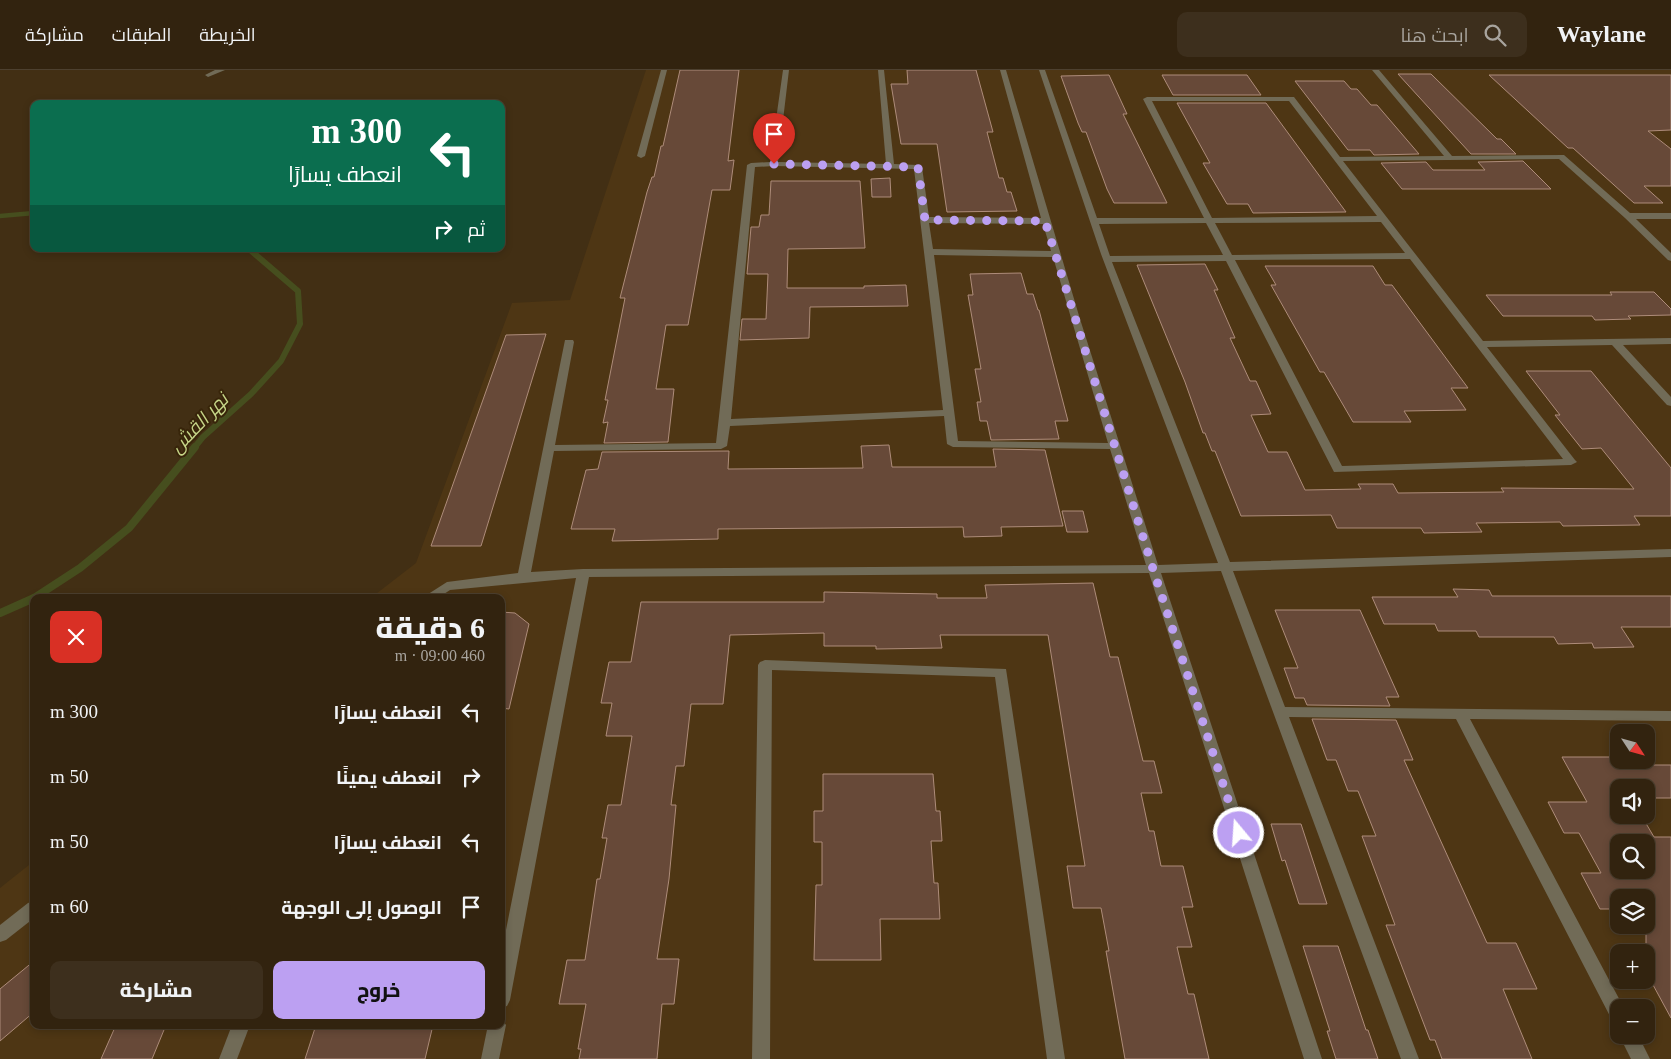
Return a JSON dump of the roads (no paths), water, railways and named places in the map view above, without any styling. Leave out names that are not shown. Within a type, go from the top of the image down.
[{"type":"street","points":[[208,75],[222,70]]},
{"type":"street","points":[[641,156],[664,70]]},
{"type":"street","points":[[774,164],[786,70]]},
{"type":"street","points":[[881,70],[890,166]]},
{"type":"street","points":[[1003,70],[1045,221],[1153,569],[1313,1059]]},
{"type":"street","points":[[1042,70],[1106,258],[1225,566],[1410,1059]]},
{"type":"street","points":[[1374,70],[1450,158]]},
{"type":"street","points":[[1147,99],[1291,99],[1337,159],[1384,219],[1571,462],[1338,470],[1147,99]]},
{"type":"street","points":[[1337,159],[1561,157],[1628,216],[1671,258]]},
{"type":"street","points":[[548,448],[721,446],[726,423],[751,165],[774,164],[918,167],[953,444],[1115,446]]},
{"type":"street","points":[[1628,216],[1671,216]]},
{"type":"street","points":[[1094,221],[1384,219]]},
{"type":"street","points":[[925,220],[1045,221]]},
{"type":"street","points":[[1659,246],[1671,246]]},
{"type":"street","points":[[929,252],[1056,254]]},
{"type":"street","points":[[1106,258],[1412,256]]},
{"type":"street","points":[[1480,344],[1671,341]]},
{"type":"street","points":[[524,577],[568,342]]},
{"type":"street","points":[[1615,342],[1671,403]]},
{"type":"street","points":[[726,423],[949,413]]},
{"type":"street","points":[[434,594],[447,586],[524,577],[583,573],[1153,569],[1671,553]]},
{"type":"street","points":[[505,979],[583,573]]},
{"type":"street","points":[[762,1059],[765,665],[1001,672],[1056,1059]]},
{"type":"street","points":[[1280,712],[1671,716]]},
{"type":"street","points":[[1460,714],[1610,999]]},
{"type":"street","points":[[0,934],[30,911]]},
{"type":"street","points":[[228,1059],[239,1029]]},
{"type":"street","points":[[490,1059],[495,1029]]},
{"type":"street","points":[[1633,1044],[1641,1059]]},
{"type":"waterway","name":"نهر القش","points":[[0,216],[30,213]]},
{"type":"waterway","name":"نهر القش","points":[[194,448],[203,437],[251,394],[281,361],[300,324],[298,291],[252,252]]},
{"type":"waterway","name":"نهر القش","points":[[40,594],[80,568],[129,528],[195,447]]},
{"type":"waterway","name":"نهر القش","points":[[0,613],[30,600]]}]
